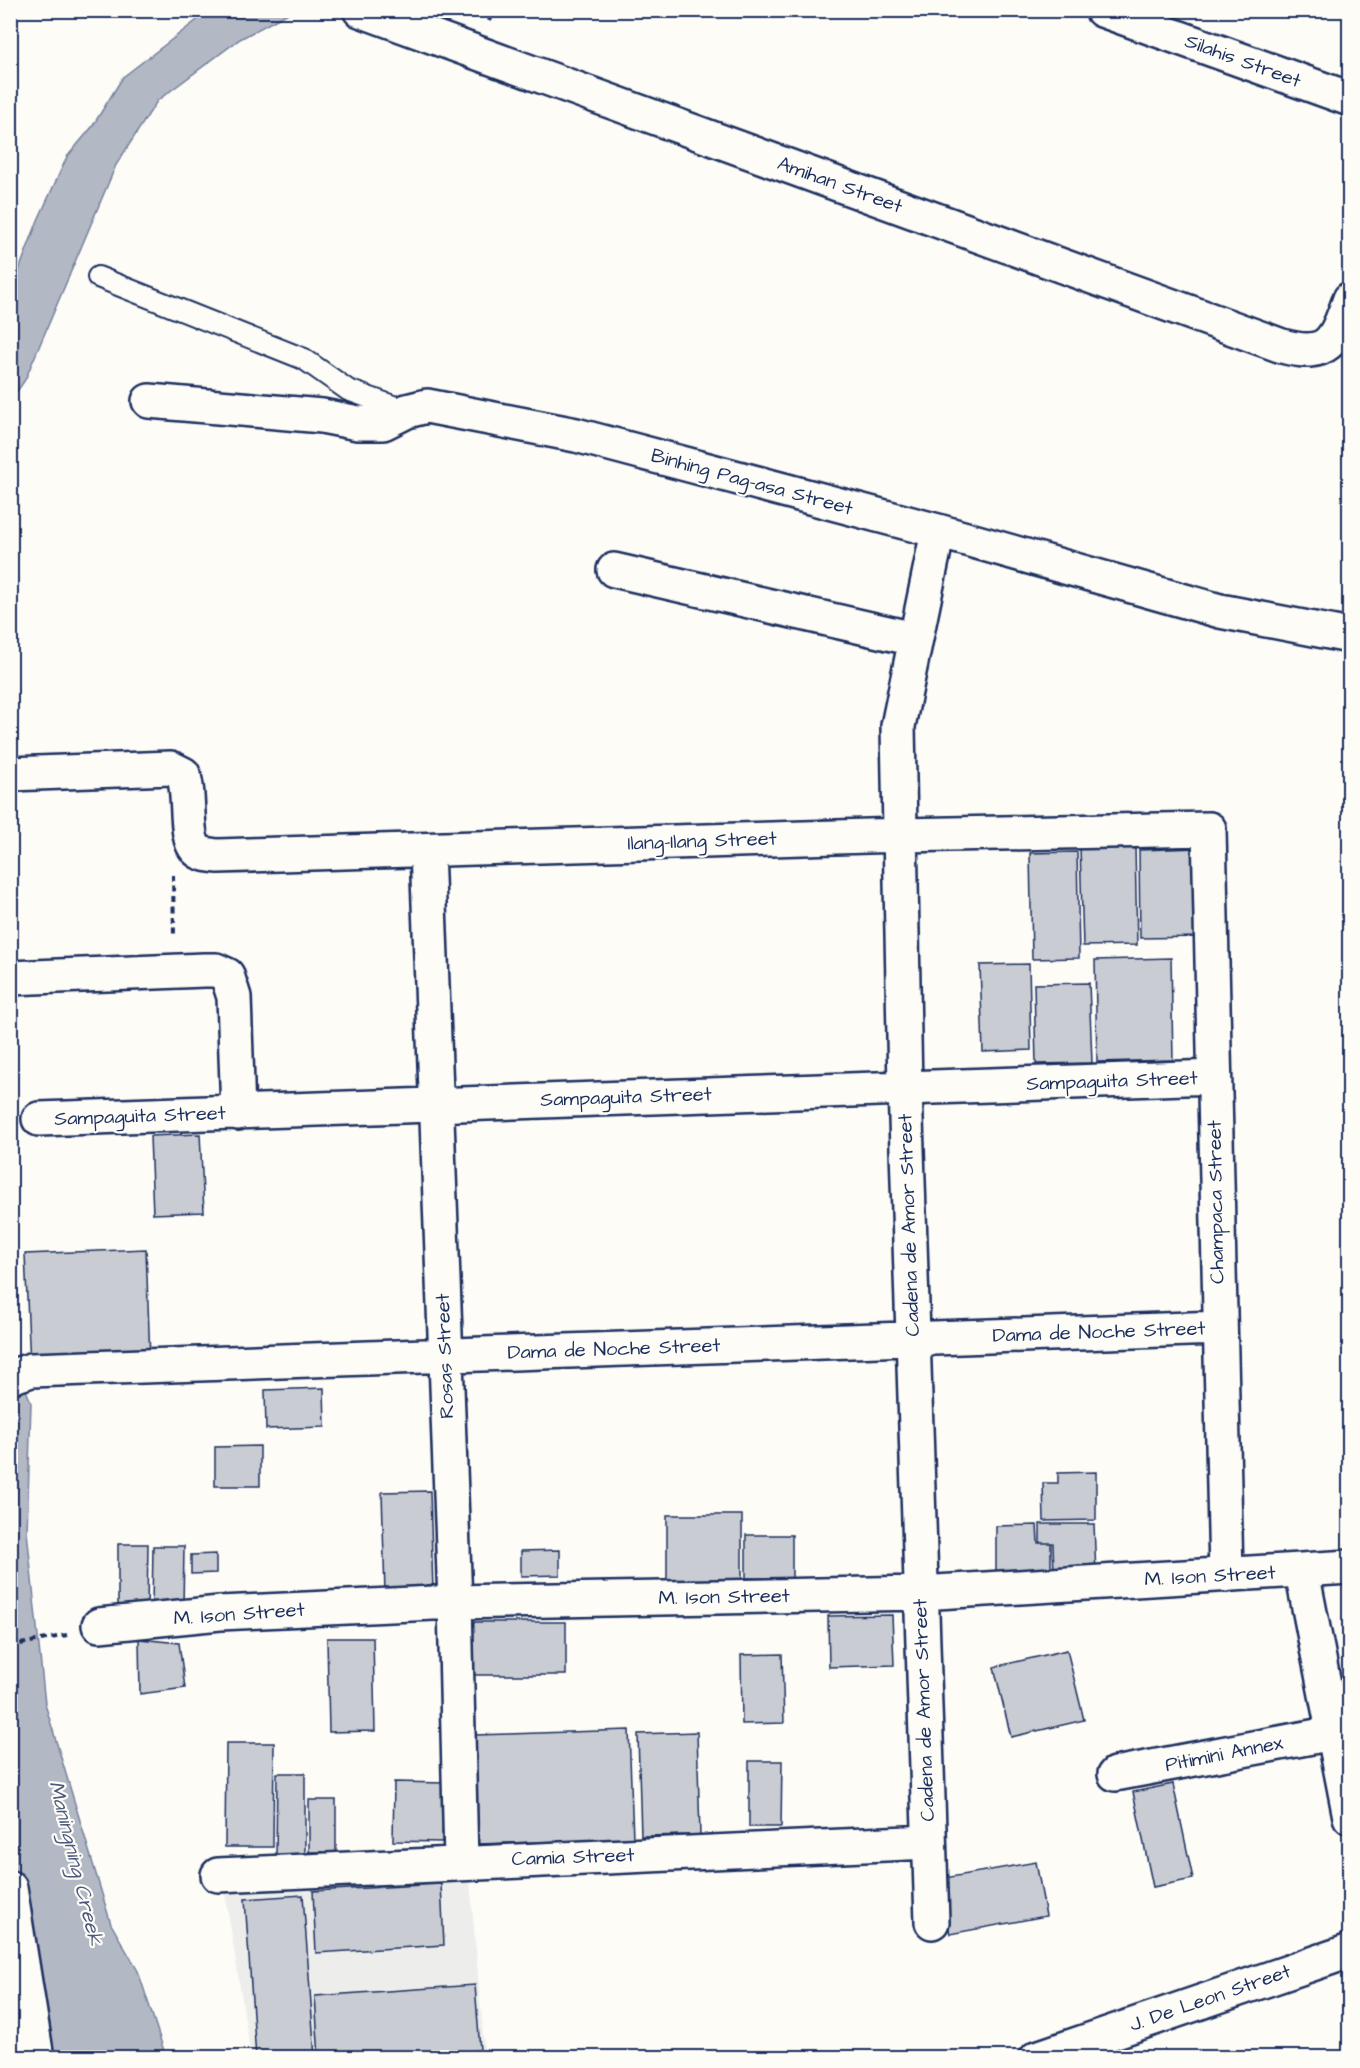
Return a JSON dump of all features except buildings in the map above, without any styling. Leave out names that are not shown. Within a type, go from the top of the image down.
[{"type":"street","name":"Amihan Street","points":[[360,10],[1302,352],[1321,350],[1332,340],[1350,299]]},
{"type":"street","name":"Silahis Street","points":[[1102,10],[1350,99]]},
{"type":"street","name":"Binhing Pag-asa Street","points":[[149,401],[322,416],[358,423],[383,423],[407,411],[427,406],[576,435],[938,531],[1220,611],[1350,636]]},
{"type":"street","name":"Cadena de Amor Street","points":[[932,1922],[905,1088],[898,726],[914,639],[938,531]]},
{"type":"street","points":[[614,570],[914,639]]},
{"type":"street","points":[[10,774],[171,768],[183,774],[188,785],[190,839],[196,850]]},
{"type":"street","name":"Ilang-Ilang Street","points":[[196,850],[206,855],[218,856],[901,835],[1209,829]]},
{"type":"street","name":"Champaca Street","points":[[1209,829],[1218,1328],[1226,1575]]},
{"type":"street","name":"Rosas Street","points":[[427,850],[455,1602],[461,1862]]},
{"type":"street","points":[[10,978],[174,970],[216,970],[227,975],[232,984],[238,1113]]},
{"type":"street","name":"Sampaguita Street","points":[[39,1119],[1213,1077]]},
{"type":"street","name":"Dama de Noche Street","points":[[21,1374],[445,1354],[1218,1328]]},
{"type":"street","name":"M. Ison Street","points":[[99,1625],[220,1613],[455,1602],[920,1593],[1302,1572],[1350,1567]]},
{"type":"street","points":[[1302,1572],[1350,1817]]},
{"type":"street","name":"Pitimini Annex","points":[[1114,1774],[1333,1733]]},
{"type":"street","name":"Camia Street","points":[[218,1875],[929,1842]]},
{"type":"street","points":[[10,1888],[37,2058]]},
{"type":"street","name":"J. De Leon Street","points":[[1037,2058],[1350,1951]]},
{"type":"lane","points":[[98,277],[304,358],[348,390],[407,411]]},
{"type":"path","points":[[174,970],[173,870],[196,850]]},
{"type":"path","points":[[10,1646],[44,1641]]},
{"type":"shaded area","points":[[470,1880],[485,2057],[251,2057],[225,1893]]},
{"type":"water","points":[[209,11],[292,11],[240,39],[157,101],[116,165],[25,380],[11,400],[11,291],[38,220],[67,157],[92,127],[123,77]]},
{"type":"water","name":"Maningning Creek","points":[[10,1347],[31,1403],[27,1532],[45,1704],[111,1924],[138,1971],[166,2057],[46,2057],[21,1927],[10,1848]]}]
